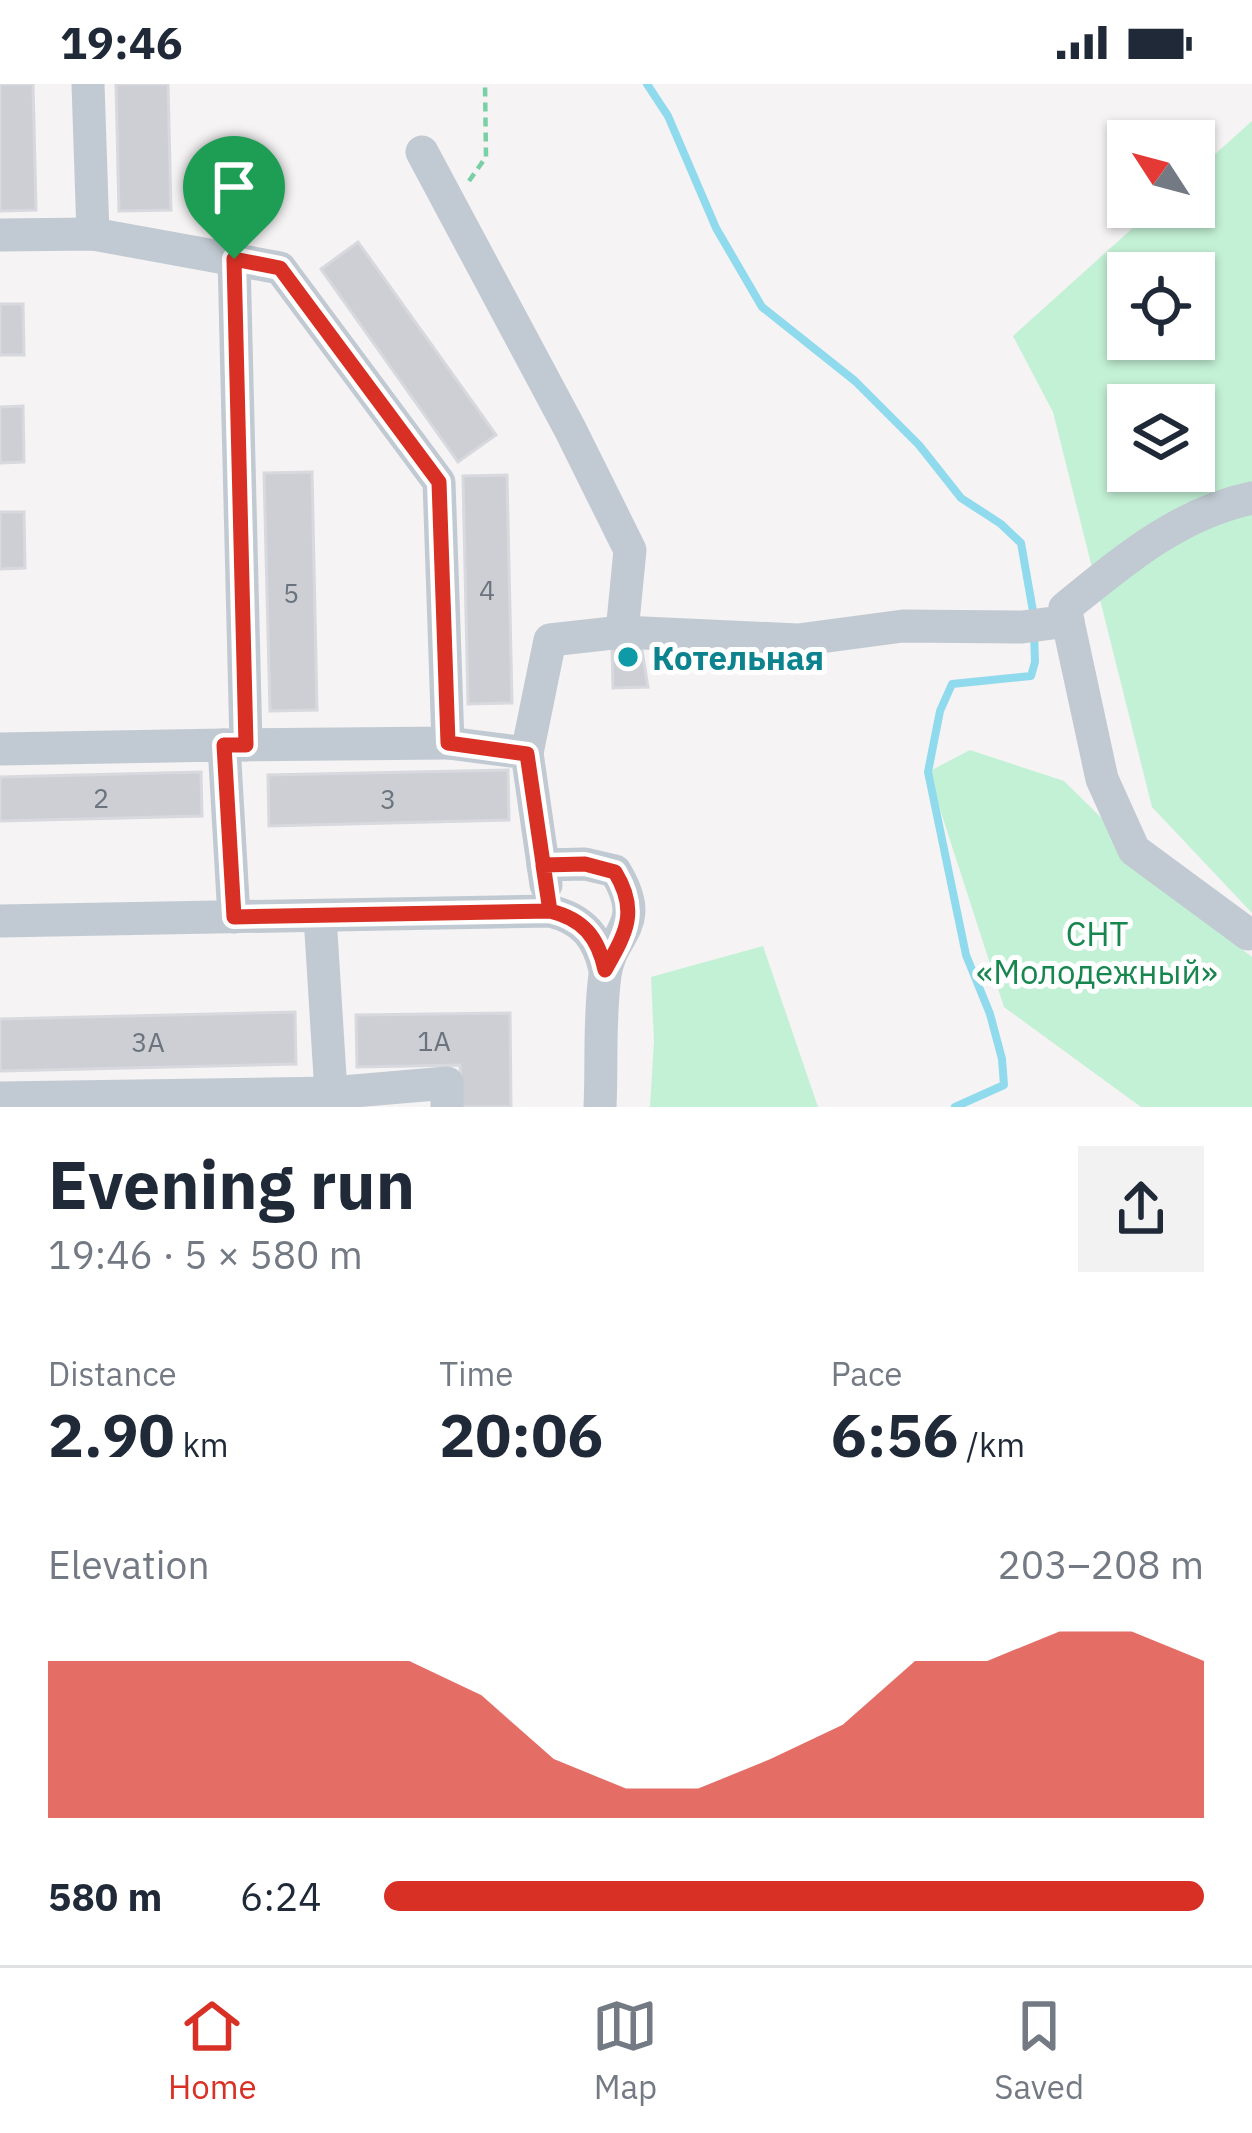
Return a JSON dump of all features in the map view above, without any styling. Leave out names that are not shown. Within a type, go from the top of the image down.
[{"type":"street","points":[[88,84],[93,233]]},
{"type":"street","points":[[422,152],[630,550],[622,632]]},
{"type":"street","points":[[0,235],[93,233],[280,268],[439,482],[448,743]]},
{"type":"street","points":[[234,259],[234,917]]},
{"type":"street","points":[[550,911],[527,754],[550,640],[622,632],[798,640],[903,626],[1046,624],[1149,540],[1217,506],[1252,498]]},
{"type":"street","points":[[1046,624],[1102,778],[1135,850],[1249,934]]},
{"type":"street","points":[[0,748],[448,743],[527,754]]},
{"type":"street","points":[[543,865],[585,864],[615,872],[628,893],[626,932],[605,970]]},
{"type":"street","points":[[0,921],[550,911],[568,915],[600,945],[605,970],[600,1107]]},
{"type":"street","points":[[320,916],[331,1093]]},
{"type":"street","points":[[0,1098],[331,1093],[447,1083],[447,1107]]},
{"type":"path","points":[[451,206],[486,157],[485,84]]},
{"type":"green space","points":[[1252,121],[1252,913],[1152,807],[1053,412],[1013,336],[1133,228],[1215,228],[1215,154]]},
{"type":"green space","name":"СНТ «Молодежный»","points":[[970,750],[1064,781],[1207,922],[1252,957],[1252,1107],[1141,1107],[1004,1007],[928,772]]},
{"type":"green space","points":[[763,946],[818,1107],[650,1107],[651,977]]},
{"type":"building","points":[[0,84],[33,84],[36,210],[0,211]]},
{"type":"building","points":[[116,84],[168,84],[171,210],[119,211]]},
{"type":"building","points":[[358,242],[496,435],[458,462],[321,269]]},
{"type":"building","points":[[0,304],[23,304],[24,355],[0,355]]},
{"type":"building","points":[[23,406],[24,462],[0,463],[0,407]]},
{"type":"building","points":[[312,472],[317,710],[270,711],[264,473]]},
{"type":"building","points":[[507,475],[512,703],[468,704],[463,476]]},
{"type":"building","points":[[0,512],[24,512],[25,568],[0,569]]},
{"type":"building","name":"Котельная","points":[[641,644],[648,687],[613,688],[612,647]]},
{"type":"building","points":[[508,770],[509,820],[269,826],[268,775]]},
{"type":"building","points":[[201,772],[202,816],[0,821],[0,777]]},
{"type":"building","points":[[295,1012],[296,1064],[0,1071],[0,1019]]},
{"type":"building","points":[[510,1013],[511,1107],[461,1107],[460,1065],[357,1067],[356,1015]]},
{"type":"waterway","points":[[647,84],[668,116],[716,228],[762,307],[855,381],[919,445],[961,498],[1021,543],[1034,617]]},
{"type":"waterway","points":[[955,1107],[1004,1085],[1002,1059],[966,955],[928,772],[940,711],[952,684],[1031,676],[1034,632]]},
{"type":"place","name":"Котельная","points":[[628,657]]},
{"type":"route","points":[[234,259],[246,745],[224,745],[234,917],[550,911],[543,865],[585,864],[615,872],[628,893],[626,932],[605,970],[600,945],[584,926],[568,915],[550,911],[543,865],[527,754],[448,743],[439,482],[280,268],[234,259]]}]
